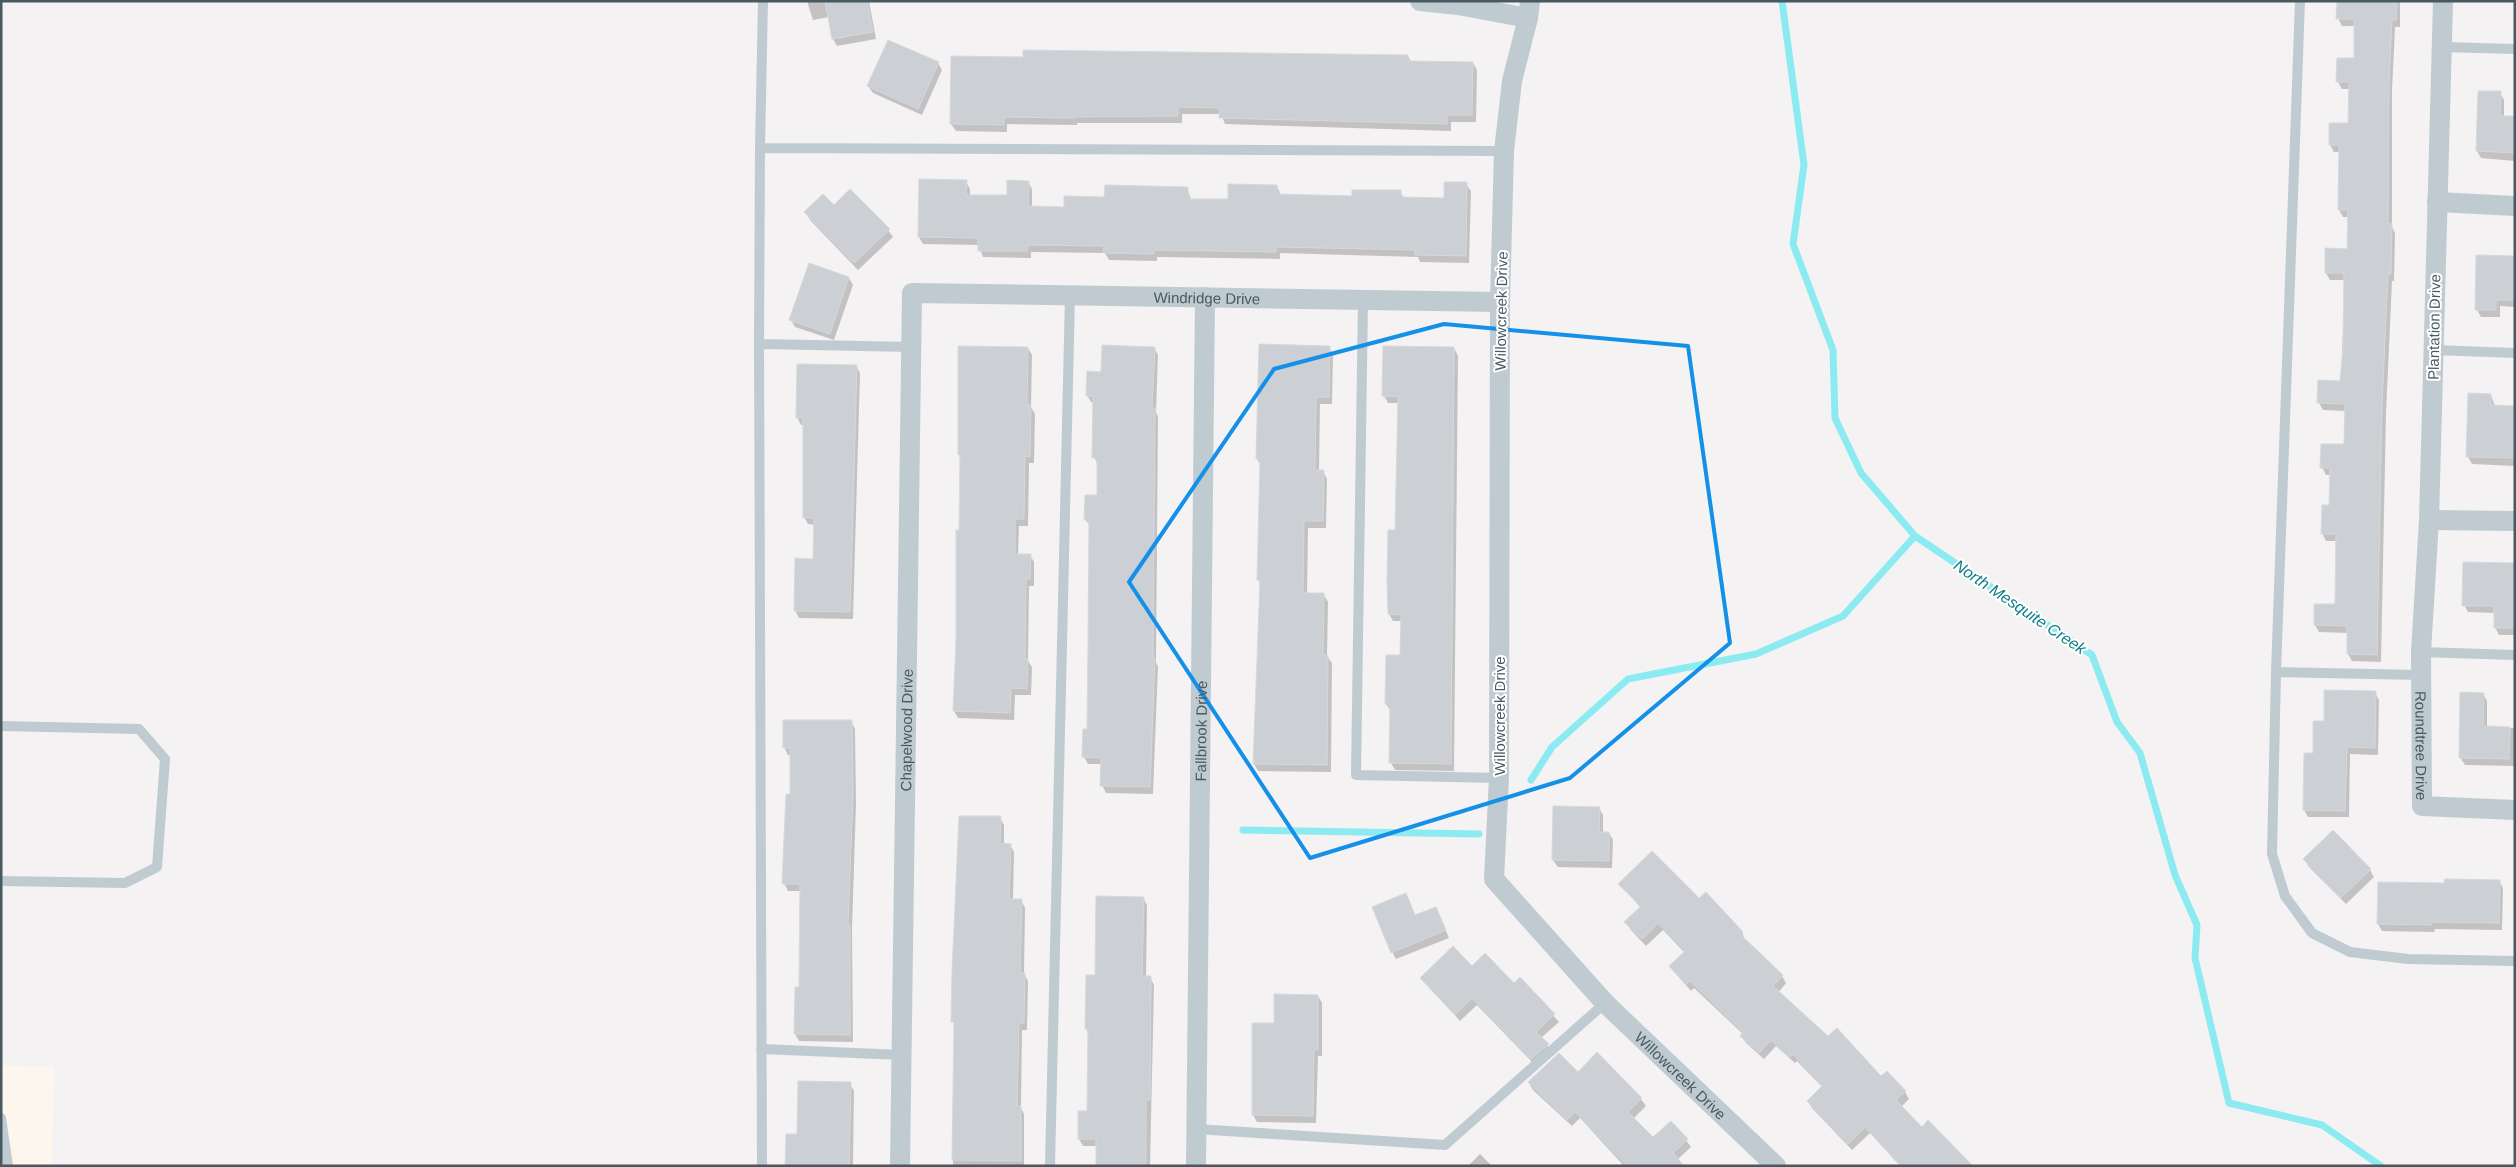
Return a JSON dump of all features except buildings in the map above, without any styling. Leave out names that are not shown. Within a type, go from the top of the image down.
[{"type":"street","points":[[1420,1],[1529,10]]},
{"type":"street","name":"Plantation Drive","points":[[2421,652],[2429,520],[2443,1]]},
{"type":"street","name":"Willowcreek Drive","points":[[1529,10],[1512,81],[1504,151],[1500,302],[1498,778],[1494,878],[1604,1003],[1776,1166]]},
{"type":"street","points":[[2437,202],[2515,206]]},
{"type":"street","name":"Windridge Drive","points":[[912,293],[1500,302]]},
{"type":"street","name":"Chapelwood Drive","points":[[900,1166],[912,293]]},
{"type":"street","name":"Fallbrook Drive","points":[[1196,1166],[1205,297]]},
{"type":"street","points":[[2429,520],[2515,521]]},
{"type":"street","name":"Roundtree Drive","points":[[2421,652],[2422,806],[2515,810]]},
{"type":"lane","points":[[762,1166],[759,344],[763,1]]},
{"type":"lane","points":[[2300,1],[2276,672],[2272,854],[2285,896],[2312,933],[2350,952],[2408,959],[2515,961]]},
{"type":"lane","points":[[2442,47],[2515,49]]},
{"type":"lane","points":[[760,148],[1504,151]]},
{"type":"lane","points":[[1050,1166],[1070,295]]},
{"type":"lane","points":[[1363,300],[1356,775],[1498,778]]},
{"type":"lane","points":[[759,344],[911,347]]},
{"type":"lane","points":[[2434,350],[2515,352]]},
{"type":"lane","points":[[2421,652],[2515,655]]},
{"type":"lane","points":[[2276,672],[2421,675]]},
{"type":"lane","points":[[1,726],[139,729],[165,759],[157,867],[125,883],[1,881]]},
{"type":"lane","points":[[1196,1129],[1445,1145],[1604,1003]]},
{"type":"lane","points":[[761,1049],[902,1055]]},
{"type":"lane","points":[[1,1118],[6,1165]]},
{"type":"highlighted area","points":[[1444,324],[1688,346],[1730,643],[1570,778],[1310,858],[1129,582],[1274,369]]},
{"type":"shaded area","points":[[1,1066],[54,1067],[52,1166],[1,1166]]},
{"type":"waterway","name":"North Mesquite Creek","points":[[1782,1],[1804,165],[1793,244],[1833,350],[1835,418],[1861,473],[1915,536],[2092,655],[2117,722],[2140,753],[2175,875],[2197,925],[2195,958],[2229,1103],[2322,1125],[2381,1166]]},
{"type":"waterway","points":[[1531,780],[1552,747],[1628,679],[1756,654],[1843,616],[1915,536]]},
{"type":"waterway","points":[[1243,830],[1479,834]]}]
